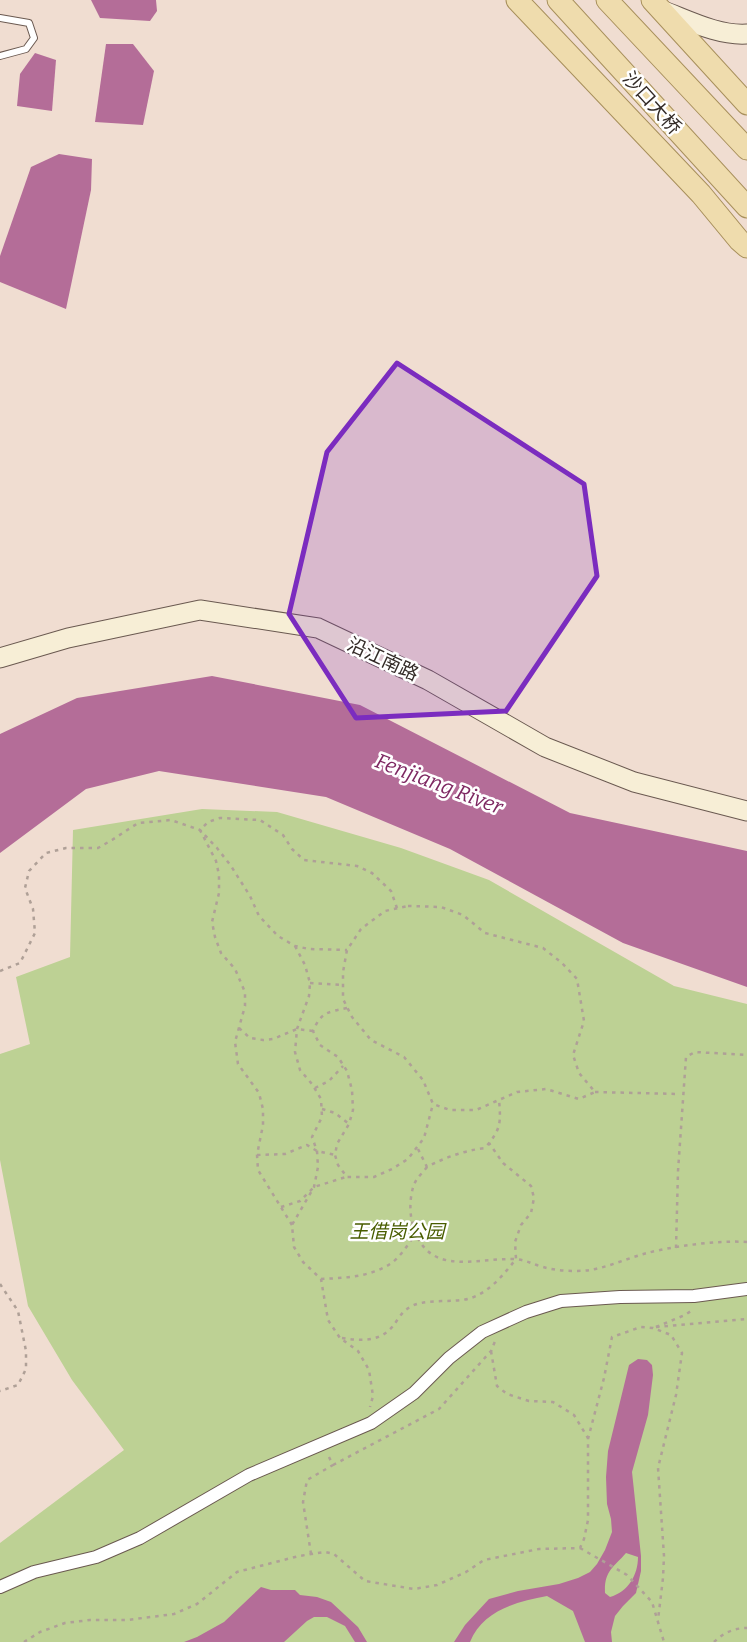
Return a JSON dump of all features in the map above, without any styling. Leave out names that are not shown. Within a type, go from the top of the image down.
[{"type":"main road","points":[[517,0],[701,194],[747,247]]},
{"type":"main road","name":"沙口大桥","points":[[558,0],[747,206]]},
{"type":"main road","name":"沙口大桥","points":[[607,0],[747,149]]},
{"type":"main road","points":[[656,5],[747,104]]},
{"type":"street","points":[[656,5],[705,26],[734,34],[747,34]]},
{"type":"street","name":"沿江南路","points":[[5,655],[68,638],[200,610],[318,628],[428,680],[545,747],[634,782],[747,811]]},
{"type":"street","points":[[0,1587],[34,1572],[96,1557],[140,1538],[249,1475],[371,1423],[414,1393],[449,1357],[482,1332],[526,1312],[561,1301],[694,1296],[747,1289]]},
{"type":"lane","points":[[0,18],[29,23],[34,38],[26,49],[0,56]]},
{"type":"path","points":[[200,830],[208,822],[220,818],[260,820],[283,835],[292,849],[304,860],[356,866],[372,873],[391,891],[397,908]]},
{"type":"path","points":[[0,971],[20,963],[35,933],[33,909],[25,888],[29,871],[46,853],[66,848],[98,848],[138,823],[171,821],[200,830],[231,866],[259,916],[278,936],[295,946],[309,949],[346,950]]},
{"type":"path","points":[[200,830],[216,861],[219,875],[219,893],[212,922],[215,937],[221,953],[235,969],[245,992],[245,1006],[235,1042],[238,1064],[259,1093],[264,1109],[264,1125],[257,1155],[258,1170],[292,1225],[294,1247],[303,1262],[321,1279],[328,1320],[340,1338],[358,1351],[369,1370],[373,1396],[362,1426]]},
{"type":"path","points":[[281,1206],[300,1201],[314,1187],[346,1177],[374,1177],[392,1169],[408,1159],[424,1138],[433,1104],[423,1080],[404,1057],[371,1040],[352,1017],[343,999],[346,950],[361,929],[385,911],[408,906],[441,907],[463,915],[485,933],[543,948],[562,963],[577,979],[584,1021],[573,1055],[579,1073],[595,1092]]},
{"type":"path","points":[[292,1225],[314,1187],[318,1167],[317,1151],[312,1137],[322,1116],[321,1099],[300,1070],[295,1052],[297,1029],[309,996],[310,983],[305,965],[295,946]]},
{"type":"path","points":[[310,983],[343,985]]},
{"type":"path","points":[[346,1177],[335,1155],[337,1144],[349,1124],[353,1110],[352,1090],[344,1066],[338,1057],[320,1045],[313,1031],[318,1019],[330,1012],[347,1008]]},
{"type":"path","points":[[239,1028],[250,1038],[263,1040],[273,1039],[297,1029],[313,1031]]},
{"type":"path","points":[[676,1248],[686,1057],[695,1052],[747,1055]]},
{"type":"path","points":[[315,1088],[329,1081],[344,1066]]},
{"type":"path","points":[[433,1104],[450,1110],[476,1110],[517,1092],[547,1089],[579,1099],[595,1092],[679,1094]]},
{"type":"path","points":[[499,1099],[500,1118],[496,1135],[485,1148],[443,1158],[427,1167],[415,1181],[411,1216],[415,1235],[428,1253],[443,1260],[467,1262],[516,1259],[562,1270],[591,1270],[676,1248],[717,1242],[747,1242]]},
{"type":"path","points":[[322,1109],[335,1113],[349,1124]]},
{"type":"path","points":[[340,1338],[372,1340],[388,1332],[407,1308],[430,1301],[469,1299],[494,1284],[516,1259],[515,1242],[521,1225],[531,1213],[534,1198],[531,1186],[503,1163],[489,1143]]},
{"type":"path","points":[[257,1155],[276,1156],[307,1144],[317,1151],[335,1155]]},
{"type":"path","points":[[418,1149],[427,1167]]},
{"type":"path","points":[[321,1279],[349,1278],[392,1264],[415,1235]]},
{"type":"path","points":[[0,1284],[18,1311],[26,1351],[26,1369],[18,1385],[0,1391]]},
{"type":"path","points":[[653,1328],[685,1315],[696,1307]]},
{"type":"path","points":[[580,1548],[589,1520],[589,1439],[612,1337],[641,1327],[747,1319]]},
{"type":"path","points":[[311,1554],[303,1502],[307,1480],[439,1409],[491,1351],[502,1324]]},
{"type":"path","points":[[653,1328],[671,1335],[682,1353],[676,1395],[658,1468],[664,1556],[658,1620]]},
{"type":"path","points":[[491,1351],[497,1386],[507,1394],[529,1401],[553,1402],[574,1415],[589,1439]]},
{"type":"path","points":[[322,1444],[333,1465]]},
{"type":"path","points":[[24,1642],[40,1632],[65,1623],[127,1620],[174,1614],[197,1604],[237,1572],[311,1554],[334,1553],[365,1581],[414,1589],[437,1585],[466,1572],[484,1560],[539,1549],[580,1548],[628,1575],[652,1602],[664,1642]]},
{"type":"path","points":[[714,1642],[721,1635],[747,1628]]},
{"type":"highlighted area","points":[[397,363],[584,484],[597,576],[506,711],[356,718],[289,614],[327,452]]},
{"type":"green space","name":"王借岗公园","points":[[202,809],[277,812],[401,848],[489,880],[674,986],[747,1004],[747,1642],[0,1642],[0,1543],[124,1450],[72,1380],[28,1306],[0,1160],[0,1054],[30,1044],[16,977],[70,957],[73,830]]},
{"type":"water","points":[[91,0],[156,0],[157,11],[150,21],[100,18]]},
{"type":"water","points":[[106,44],[133,44],[154,71],[143,125],[95,122]]},
{"type":"water","points":[[35,53],[56,60],[52,111],[17,106],[20,74]]},
{"type":"water","points":[[59,154],[92,159],[91,190],[66,309],[0,282],[0,256],[31,167]]},
{"type":"water","name":"Fenjiang River","points":[[212,676],[360,705],[570,813],[747,851],[747,987],[623,943],[450,849],[326,797],[159,771],[86,789],[0,853],[0,734],[77,698]]},
{"type":"water","points":[[638,1359],[647,1360],[652,1365],[653,1375],[648,1415],[632,1472],[641,1571],[636,1593],[615,1616],[611,1632],[612,1642],[585,1642],[573,1611],[547,1596],[502,1609],[483,1622],[470,1642],[454,1642],[465,1625],[489,1599],[578,1578],[590,1572],[597,1564],[612,1532],[607,1504],[608,1451],[629,1365]],"holes":[[[626,1553],[638,1557],[634,1576],[627,1587],[610,1597],[605,1593],[606,1580],[613,1566]]]},
{"type":"water","points":[[261,1587],[271,1590],[295,1590],[300,1595],[331,1602],[358,1627],[367,1642],[355,1642],[345,1626],[327,1617],[314,1617],[284,1642],[184,1642],[224,1622]]}]
